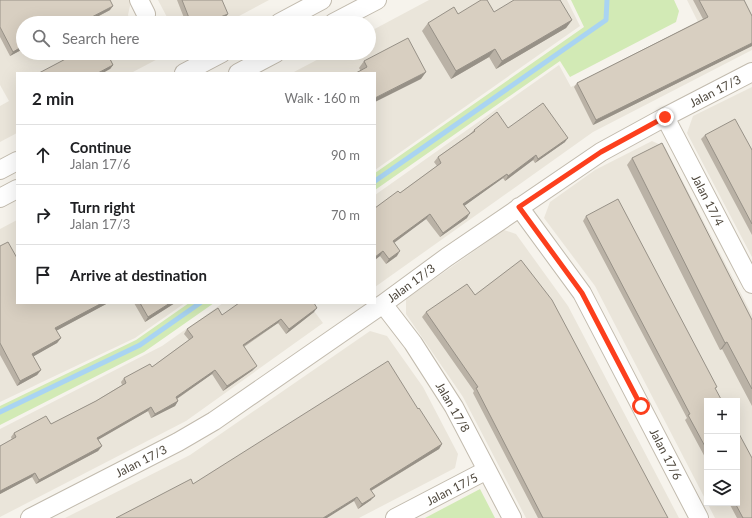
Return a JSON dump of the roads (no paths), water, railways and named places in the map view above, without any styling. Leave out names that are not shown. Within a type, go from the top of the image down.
[{"type":"street","points":[[292,16],[322,0]]},
{"type":"street","points":[[346,16],[375,0]]},
{"type":"street","points":[[186,72],[209,60]]},
{"type":"street","points":[[240,72],[263,60]]},
{"type":"street","name":"Jalan 17/3","points":[[30,518],[178,442],[214,421],[519,207],[601,152],[752,72]]},
{"type":"street","name":"Jalan 17/4","points":[[665,117],[752,284]]},
{"type":"street","points":[[0,170],[16,162]]},
{"type":"street","points":[[0,198],[16,190]]},
{"type":"street","name":"Jalan 17/6","points":[[519,207],[582,293],[699,518]]},
{"type":"street","name":"Jalan 17/8","points":[[382,304],[413,343],[454,407],[512,518]]},
{"type":"street","name":"Jalan 17/5","points":[[395,518],[487,470]]},
{"type":"waterway","points":[[376,180],[606,20],[607,0]]},
{"type":"waterway","points":[[0,412],[140,345],[199,304]]}]
